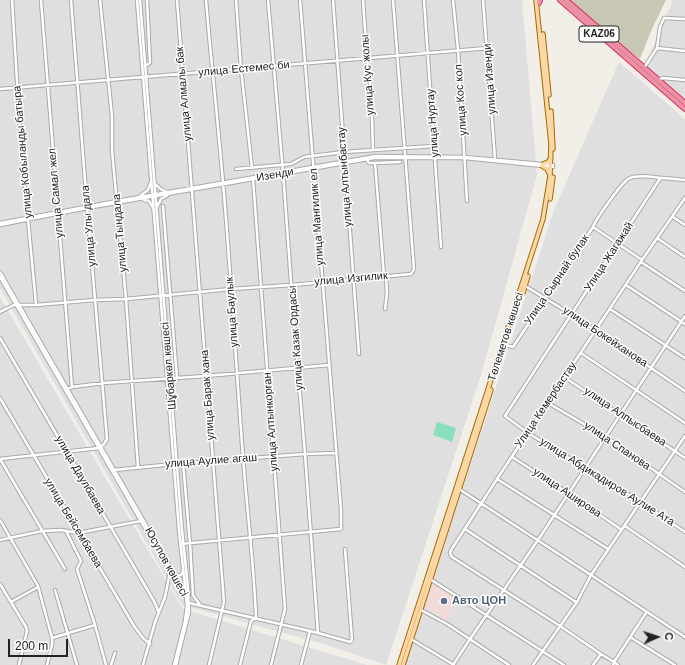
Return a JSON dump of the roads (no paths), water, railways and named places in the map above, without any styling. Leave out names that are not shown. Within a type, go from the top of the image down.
[{"type":"highway","name":"KАZ06","points":[[560,0],[685,103]]},
{"type":"highway","name":"KАZ06","points":[[566,0],[685,109]]},
{"type":"main road","name":"Төлеметов көшесі","points":[[399,665],[506,345],[541,229],[552,166],[548,103],[538,1]]},
{"type":"main road","name":"Төлеметов көшесі","points":[[403,665],[458,489],[546,220],[551,188],[552,126],[538,1]]},
{"type":"main road","points":[[550,176],[548,171],[542,165],[550,161],[551,155]]},
{"type":"main road","points":[[430,571],[430,579]]},
{"type":"street","name":"улица Кобыланды батыра","points":[[12,0],[17,88],[36,305]]},
{"type":"street","name":"улица Самал жел","points":[[41,0],[72,387]]},
{"type":"street","name":"улица Улы дала","points":[[71,0],[107,439],[100,448]]},
{"type":"street","name":"улица Тындала","points":[[100,0],[107,80],[112,116],[112,151],[126,299],[138,467]]},
{"type":"street","name":"Шұбаркөл көшесі","points":[[138,0],[145,77]]},
{"type":"street","name":"Шұбаркөл көшесі","points":[[138,0],[175,464]]},
{"type":"street","name":"Шұбаркөл көшесі","points":[[145,66],[150,63],[147,0]]},
{"type":"street","name":"улица Алмалы бак","points":[[177,0],[192,189]]},
{"type":"street","name":"улица Баулык","points":[[206,0],[223,184],[236,373],[251,537],[256,618]]},
{"type":"street","points":[[236,0],[241,69],[252,168]]},
{"type":"street","name":"улица Казак Ордасы","points":[[268,0],[283,165],[318,633]]},
{"type":"street","name":"улица Мангилик ел","points":[[300,0],[341,510],[341,530],[310,533]]},
{"type":"street","name":"улица Алтынбастау","points":[[332,0],[359,354]]},
{"type":"street","name":"улица Кус жолы","points":[[363,0],[371,90],[373,149]]},
{"type":"street","name":"улица Изгилик","points":[[18,305],[126,299],[411,274],[414,269],[392,0]]},
{"type":"street","name":"улица Нуртау","points":[[424,0],[441,247]]},
{"type":"street","name":"улица Кос кол","points":[[453,0],[458,50],[467,201]]},
{"type":"street","name":"улица Изенди","points":[[483,0],[488,48],[495,160]]},
{"type":"street","points":[[643,69],[657,48],[660,26],[664,18],[685,19]]},
{"type":"street","name":"улица Естемес би","points":[[0,89],[488,48]]},
{"type":"street","points":[[657,48],[685,50]]},
{"type":"street","points":[[658,80],[663,78],[685,80]]},
{"type":"street","points":[[236,169],[283,165],[294,163],[300,158],[304,157],[344,152],[434,146]]},
{"type":"street","name":"Изенди","points":[[0,224],[58,212],[366,158],[465,157],[552,166]]},
{"type":"street","points":[[366,158],[369,162],[375,163],[400,162]]},
{"type":"street","points":[[375,163],[387,293],[386,309]]},
{"type":"street","name":"Улица Сырнай булак","points":[[506,345],[512,347],[626,179],[632,177],[661,178]]},
{"type":"street","name":"улица Алтынкорган","points":[[253,178],[285,609],[271,665]]},
{"type":"street","points":[[661,178],[685,180]]},
{"type":"street","name":"Улица Жагажай","points":[[528,433],[505,417],[505,413],[661,178]]},
{"type":"street","points":[[153,179],[159,188],[170,193]]},
{"type":"street","points":[[137,199],[146,193],[153,179]]},
{"type":"street","name":"улица Барак хана","points":[[192,189],[224,602],[209,665]]},
{"type":"street","points":[[155,212],[161,199],[170,193]]},
{"type":"street","name":"Улица Кемербастау","points":[[504,591],[452,556],[450,554],[451,550],[641,260],[673,217],[685,198]]},
{"type":"street","points":[[137,199],[148,201],[155,212]]},
{"type":"street","points":[[163,206],[178,378]]},
{"type":"street","points":[[673,217],[685,224]]},
{"type":"street","points":[[593,228],[685,291]]},
{"type":"street","points":[[657,238],[685,257]]},
{"type":"street","name":"Юсупов көшесі","points":[[0,272],[188,602]]},
{"type":"street","points":[[0,277],[18,305]]},
{"type":"street","name":"улица Бокейханова","points":[[524,285],[546,297],[685,391]]},
{"type":"street","points":[[625,285],[685,324]]},
{"type":"street","points":[[0,312],[11,305],[18,305]]},
{"type":"street","points":[[610,309],[685,358]]},
{"type":"street","points":[[411,639],[454,665],[470,639],[521,566],[685,316]]},
{"type":"street","name":"улица Даулбаева","points":[[0,338],[154,600],[159,613]]},
{"type":"street","points":[[581,353],[685,423]]},
{"type":"street","points":[[66,389],[102,383],[267,370],[298,369],[329,365]]},
{"type":"street","name":"улица Алпысбаева","points":[[564,377],[685,458]]},
{"type":"street","name":"улица Бейсембаева","points":[[0,398],[134,626],[142,638],[150,644]]},
{"type":"street","name":"улица Спанова","points":[[548,403],[606,437],[685,492]]},
{"type":"street","name":"улица Абдикадиров Аулие Ата","points":[[528,433],[641,502],[685,532]]},
{"type":"street","points":[[533,665],[576,602],[608,549],[685,436]]},
{"type":"street","points":[[65,569],[0,459],[100,448]]},
{"type":"street","name":"улица Аулие агаш","points":[[113,471],[183,463],[336,453]]},
{"type":"street","name":"улица Аширова","points":[[512,457],[622,530]]},
{"type":"street","points":[[183,463],[193,595],[200,605]]},
{"type":"street","points":[[175,464],[188,602],[187,622],[175,665]]},
{"type":"street","points":[[497,479],[608,549]]},
{"type":"street","points":[[458,489],[685,637]]},
{"type":"street","points":[[0,520],[38,586],[52,638],[48,665]]},
{"type":"street","points":[[0,540],[42,531],[66,531],[78,533],[141,521]]},
{"type":"street","name":"Юсупов көшесі","points":[[141,521],[183,589],[188,602]]},
{"type":"street","points":[[625,526],[685,567]]},
{"type":"street","points":[[465,528],[576,602]]},
{"type":"street","points":[[66,531],[82,561],[77,569],[106,665]]},
{"type":"street","points":[[182,544],[310,533]]},
{"type":"street","points":[[182,544],[183,568],[188,602]]},
{"type":"street","points":[[188,602],[350,642],[352,640],[345,549]]},
{"type":"street","points":[[175,576],[182,574],[183,568]]},
{"type":"street","points":[[143,665],[165,597],[170,572]]},
{"type":"street","points":[[430,579],[564,665]]},
{"type":"street","points":[[0,584],[27,631],[19,665]]},
{"type":"street","points":[[11,602],[38,586]]},
{"type":"street","points":[[55,590],[77,665]]},
{"type":"street","points":[[504,591],[560,626],[613,664],[618,665]]},
{"type":"street","points":[[421,610],[447,624],[509,665]]},
{"type":"street","points":[[613,664],[646,613]]},
{"type":"street","points":[[240,665],[252,621],[256,618]]},
{"type":"street","points":[[52,638],[95,625]]},
{"type":"street","points":[[301,665],[310,631]]},
{"type":"street","points":[[630,637],[676,665]]},
{"type":"street","points":[[111,665],[115,653]]},
{"type":"street","points":[[593,665],[601,654]]},
{"type":"place","name":"Авто ЦОН","points":[[444,601]]}]
